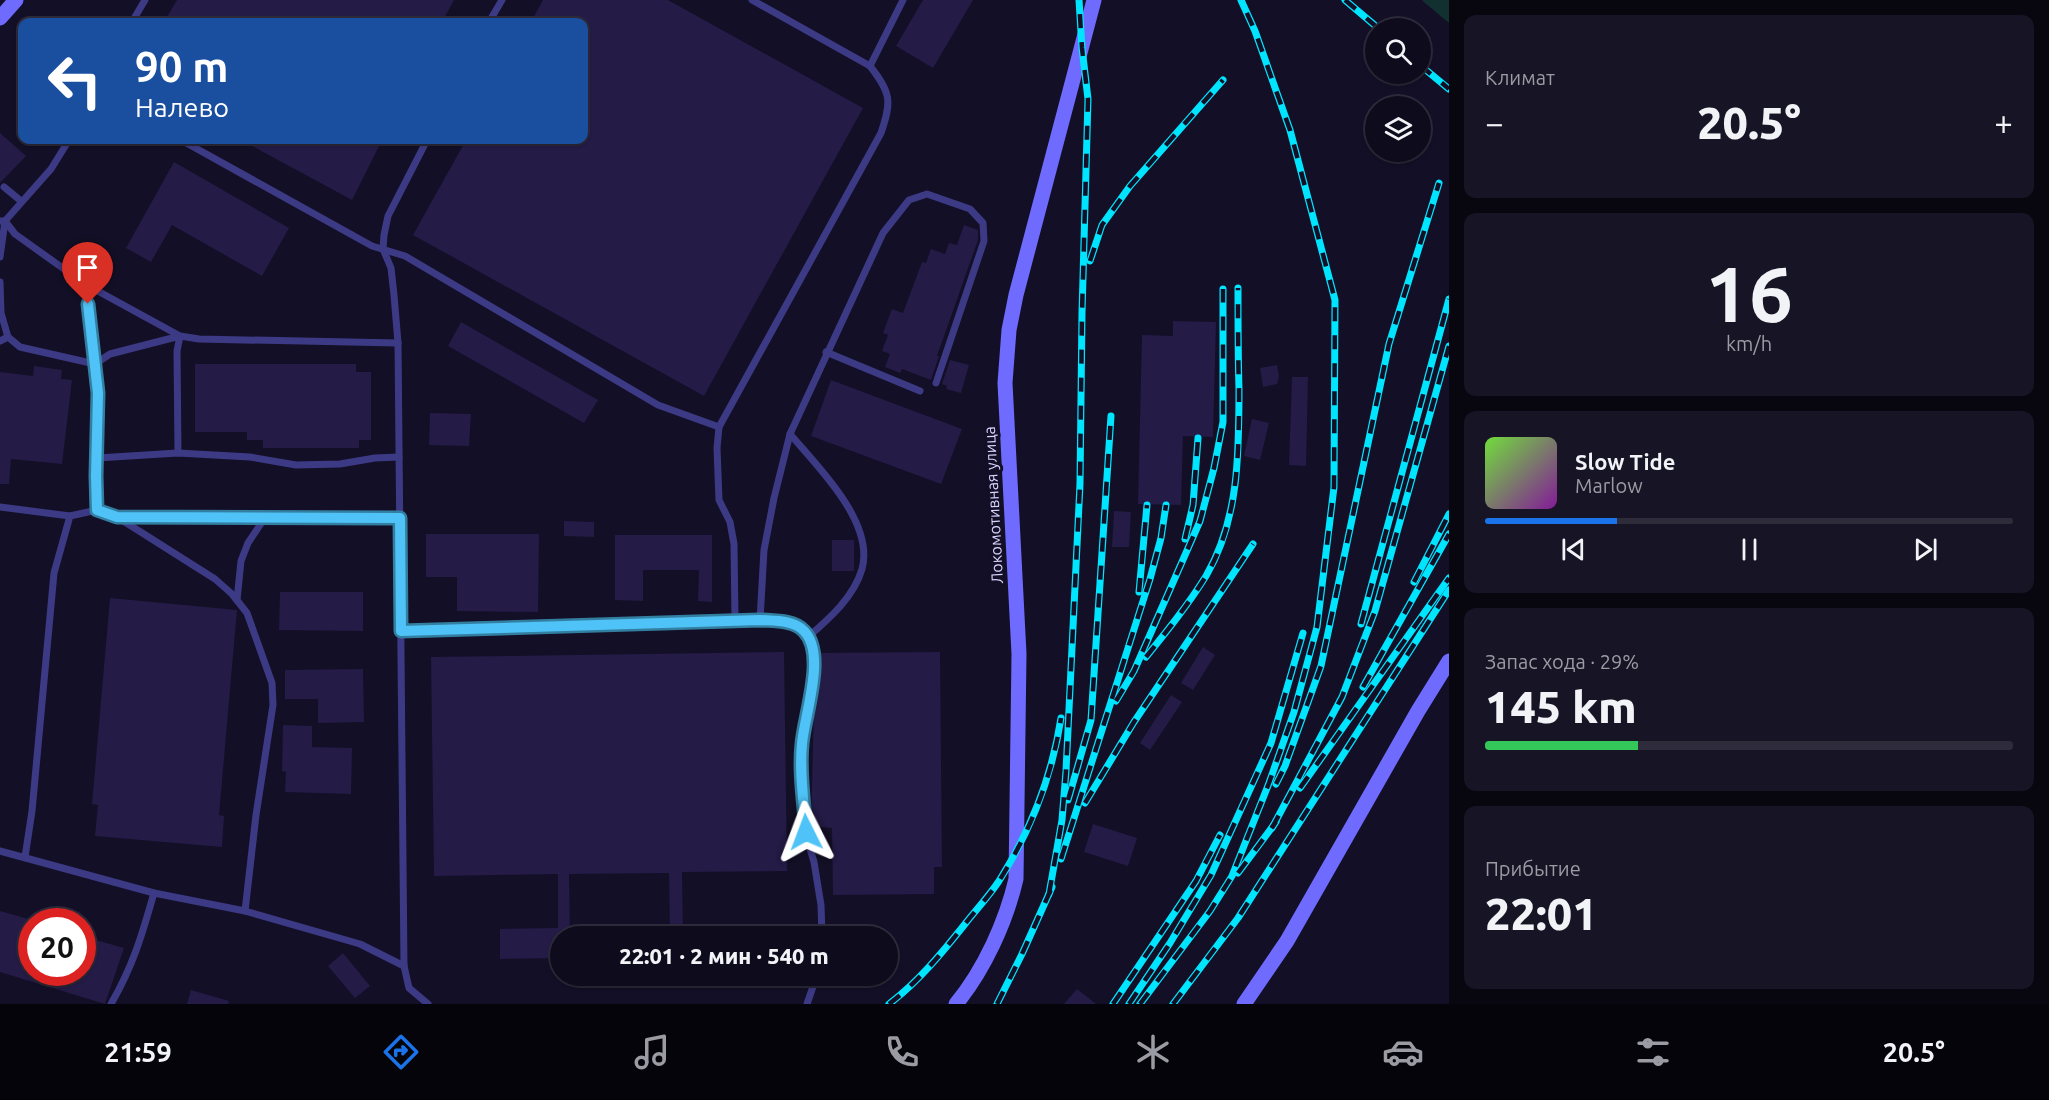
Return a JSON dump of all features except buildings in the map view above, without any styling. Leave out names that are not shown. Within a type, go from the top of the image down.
[{"type":"main road","points":[[0,18],[16,0]]},
{"type":"main road","name":"Локомотивная улица","points":[[956,1004],[992,946],[1009,907],[1016,879],[1019,654],[1005,383],[1009,330],[1016,295],[1094,0]]},
{"type":"main road","points":[[1244,1004],[1287,941],[1449,661]]},
{"type":"lane","points":[[134,18],[145,0]]},
{"type":"lane","points":[[491,18],[502,0]]},
{"type":"lane","points":[[735,620],[734,544],[730,522],[719,500],[717,448],[719,427],[881,133],[888,111],[887,94],[882,82],[870,66],[752,0]]},
{"type":"lane","points":[[870,66],[903,0]]},
{"type":"lane","points":[[0,257],[2,221],[33,191],[51,169],[67,144]]},
{"type":"lane","points":[[188,144],[372,246],[405,256],[658,405],[719,427]]},
{"type":"lane","points":[[425,144],[388,216],[383,249],[391,268],[398,343],[404,966],[409,988],[428,1004]]},
{"type":"lane","points":[[4,187],[21,201]]},
{"type":"lane","points":[[760,620],[764,550],[790,434],[883,233],[909,200],[927,194],[970,209],[983,223],[984,241],[936,383]]},
{"type":"lane","points":[[2,221],[15,234],[85,284],[180,336],[199,339],[398,343]]},
{"type":"lane","points":[[0,282],[1,313],[8,337],[20,347],[95,364],[110,354],[180,336]]},
{"type":"lane","points":[[85,284],[98,393],[97,510]]},
{"type":"lane","points":[[178,453],[177,351],[180,336]]},
{"type":"lane","points":[[0,341],[8,337]]},
{"type":"lane","points":[[826,352],[920,391]]},
{"type":"lane","points":[[790,434],[847,504],[858,527],[864,551],[862,569],[849,593],[830,618],[808,637]]},
{"type":"lane","points":[[97,458],[178,453],[250,457],[296,465],[340,464],[375,458],[399,457]]},
{"type":"lane","points":[[0,507],[70,516],[97,510],[117,517],[214,579],[237,600],[247,613],[272,683],[273,705],[256,814],[245,910]]},
{"type":"lane","points":[[25,857],[32,811],[54,573],[70,516]]},
{"type":"lane","points":[[117,517],[400,518]]},
{"type":"lane","points":[[237,600],[241,561],[248,543],[264,519]]},
{"type":"lane","points":[[401,631],[735,620],[787,621],[804,631],[813,647],[811,691],[801,744],[805,821],[816,873],[821,926]]},
{"type":"lane","points":[[0,851],[154,893],[245,910],[360,944],[404,966]]},
{"type":"lane","points":[[111,1004],[139,949],[154,893]]},
{"type":"lane","points":[[807,1004],[813,986]]},
{"type":"green space","points":[[1422,0],[1449,0],[1449,23],[1425,3]]},
{"type":"railway","points":[[1049,894],[1062,820],[1066,771],[1080,484],[1088,99],[1079,0]]},
{"type":"railway","points":[[1140,1004],[1210,911],[1232,876],[1269,783],[1294,712],[1317,627],[1334,487],[1335,300],[1290,130],[1255,31],[1241,0]]},
{"type":"railway","points":[[1345,0],[1366,18]]},
{"type":"railway","points":[[1431,74],[1449,89]]},
{"type":"railway","points":[[1090,261],[1102,225],[1130,186],[1223,80]]},
{"type":"railway","points":[[1276,784],[1285,766],[1321,666],[1389,344],[1439,183]]},
{"type":"railway","points":[[1146,657],[1185,608],[1206,576],[1217,555],[1231,509],[1238,437],[1238,288]]},
{"type":"railway","points":[[1116,701],[1134,671],[1200,521],[1214,468],[1223,422],[1223,289]]},
{"type":"railway","points":[[1361,624],[1449,299]]},
{"type":"railway","points":[[1272,828],[1342,697],[1375,611],[1449,346]]},
{"type":"railway","points":[[1068,800],[1091,720],[1111,416]]},
{"type":"railway","points":[[1185,539],[1193,505],[1198,438]]},
{"type":"railway","points":[[1139,592],[1147,505]]},
{"type":"railway","points":[[1061,859],[1150,579],[1161,538],[1166,505]]},
{"type":"railway","points":[[1414,582],[1449,514]]},
{"type":"railway","points":[[1363,687],[1449,534]]},
{"type":"railway","points":[[1085,803],[1134,722],[1253,544]]},
{"type":"railway","points":[[1300,788],[1449,578]]},
{"type":"railway","points":[[1173,1004],[1238,918],[1449,590]]},
{"type":"railway","points":[[1129,1004],[1170,943],[1211,875],[1271,743],[1303,633]]},
{"type":"railway","points":[[889,1004],[929,967],[999,881],[1021,842],[1039,802],[1052,761],[1061,718]]},
{"type":"railway","points":[[1238,873],[1276,822]]},
{"type":"railway","points":[[1113,1004],[1196,881],[1220,835]]},
{"type":"railway","points":[[997,1004],[1052,887]]},
{"type":"route","points":[[88,304],[98,393],[97,510],[117,517],[400,518],[401,631],[760,620],[787,621],[804,631],[813,647],[811,691],[801,744],[806,832]]}]
